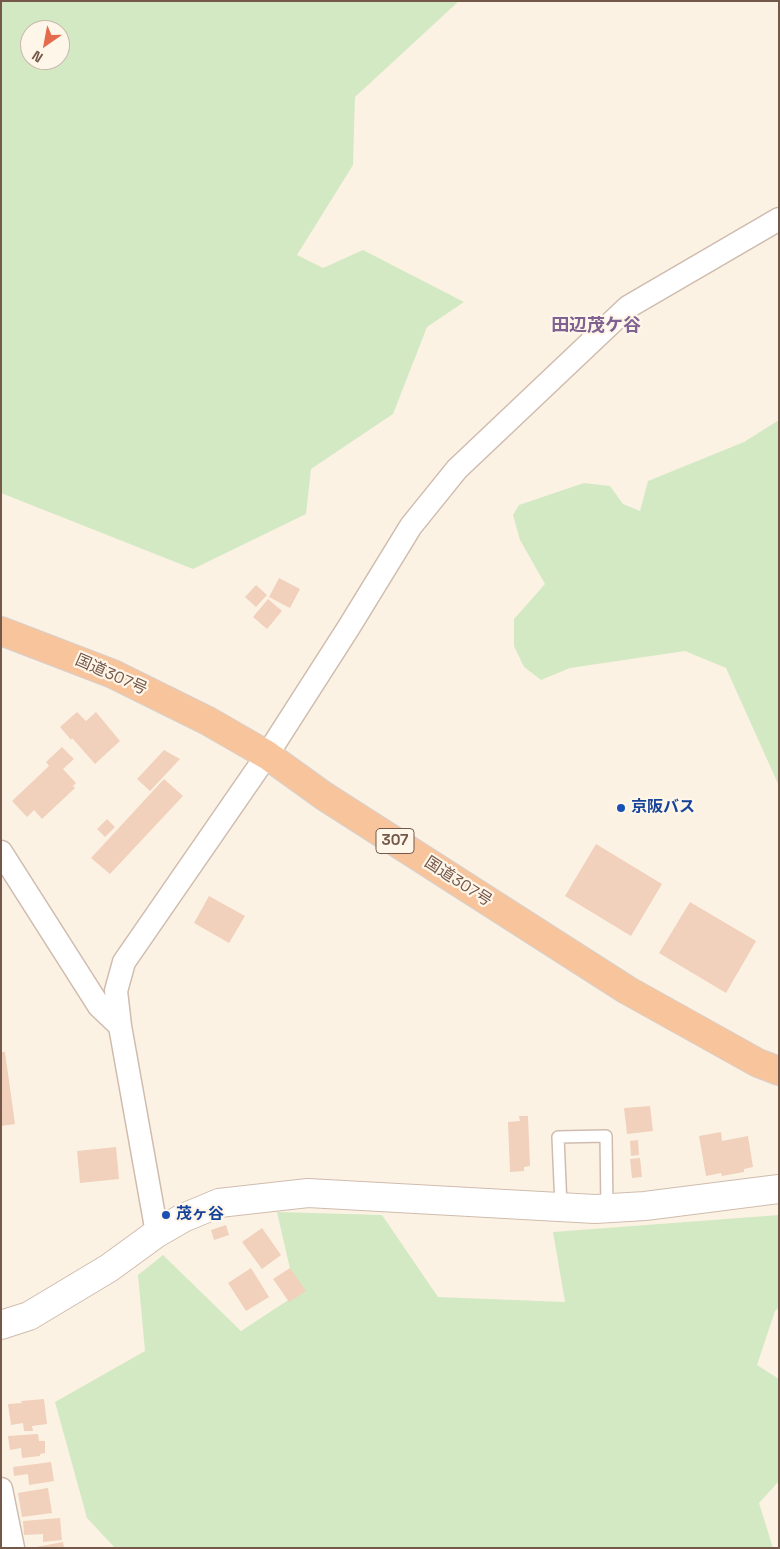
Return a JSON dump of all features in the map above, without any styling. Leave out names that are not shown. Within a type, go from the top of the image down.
[{"type":"highway","name":"国道307号","points":[[1,631],[113,674],[208,721],[267,755],[324,796],[627,990],[758,1063],[779,1071]]},
{"type":"street","points":[[157,1233],[120,1026],[116,991],[124,962],[267,755],[350,628],[411,526],[457,469],[628,307],[779,218]]},
{"type":"street","points":[[2,856],[100,1006],[120,1026]]},
{"type":"street","points":[[1,1325],[29,1316],[109,1268],[157,1233],[183,1218],[219,1203],[308,1193],[607,1208],[645,1206],[779,1189]]},
{"type":"street","points":[[1,1489],[13,1548]]},
{"type":"lane","points":[[561,1207],[558,1137],[606,1136],[607,1208]]},
{"type":"green space","points":[[1,1],[459,1],[355,97],[353,165],[297,255],[323,268],[363,250],[464,302],[427,327],[393,414],[311,469],[306,514],[193,569],[1,493]]},
{"type":"green space","points":[[779,420],[779,786],[726,668],[685,651],[570,668],[541,680],[524,667],[514,646],[514,619],[545,584],[520,540],[513,515],[519,505],[584,483],[610,486],[623,504],[640,511],[648,481],[744,442]]},
{"type":"green space","points":[[277,1212],[382,1215],[438,1297],[565,1302],[553,1232],[779,1215],[779,1307],[775,1311],[757,1365],[779,1379],[779,1481],[759,1503],[773,1548],[115,1548],[87,1518],[55,1402],[145,1351],[138,1275],[163,1255],[241,1331],[296,1295]]},
{"type":"building","points":[[279,578],[300,589],[290,608],[269,597]]},
{"type":"building","points":[[256,585],[267,595],[256,607],[245,597]]},
{"type":"building","points":[[268,599],[282,611],[267,629],[253,617]]},
{"type":"building","points":[[77,712],[86,721],[96,712],[120,741],[95,764],[60,727]]},
{"type":"building","points":[[62,747],[74,759],[63,769],[76,783],[73,786],[75,788],[42,819],[34,810],[27,817],[12,801],[49,766],[46,762]]},
{"type":"building","points":[[164,750],[180,759],[150,791],[137,779]]},
{"type":"building","points":[[164,779],[183,796],[110,874],[91,858]]},
{"type":"building","points":[[107,819],[115,827],[105,837],[97,829]]},
{"type":"building","points":[[596,844],[662,884],[631,936],[565,896]]},
{"type":"building","points":[[209,896],[245,916],[229,943],[194,923]]},
{"type":"building","points":[[690,902],[756,941],[726,993],[659,953]]},
{"type":"building","points":[[1,1052],[5,1052],[15,1124],[1,1126]]},
{"type":"building","points":[[650,1106],[653,1131],[627,1134],[624,1108]]},
{"type":"building","points":[[519,1116],[528,1116],[530,1166],[524,1167],[524,1171],[510,1172],[508,1122],[520,1121]]},
{"type":"building","points":[[721,1132],[722,1141],[748,1136],[753,1167],[744,1169],[744,1172],[722,1176],[721,1173],[706,1176],[699,1136]]},
{"type":"building","points":[[638,1140],[639,1155],[631,1156],[630,1141]]},
{"type":"building","points":[[116,1147],[119,1179],[80,1183],[77,1151]]},
{"type":"building","points":[[640,1158],[642,1177],[632,1178],[630,1159]]},
{"type":"building","points":[[226,1225],[229,1235],[214,1240],[211,1230]]},
{"type":"building","points":[[262,1228],[281,1255],[262,1269],[242,1242]]},
{"type":"building","points":[[251,1268],[269,1297],[246,1311],[228,1283]]},
{"type":"building","points":[[290,1268],[306,1291],[289,1302],[273,1279]]},
{"type":"building","points":[[44,1399],[47,1424],[32,1426],[33,1431],[24,1431],[23,1423],[11,1425],[8,1404]]},
{"type":"building","points":[[38,1434],[39,1441],[45,1441],[45,1453],[40,1454],[40,1456],[22,1458],[21,1448],[10,1450],[8,1436]]},
{"type":"building","points":[[51,1462],[54,1481],[29,1485],[28,1474],[14,1476],[13,1467]]},
{"type":"building","points":[[48,1488],[52,1513],[22,1517],[18,1493]]},
{"type":"building","points":[[60,1518],[62,1540],[43,1542],[43,1534],[24,1535],[23,1521]]},
{"type":"building","points":[[63,1542],[64,1548],[36,1548],[36,1547]]},
{"type":"place","name":"京阪バス","points":[[621,808]]},
{"type":"place","name":"茂ヶ谷","points":[[166,1215]]},
{"type":"district","name":"田辺茂ケ谷","points":[[596,326]]}]
